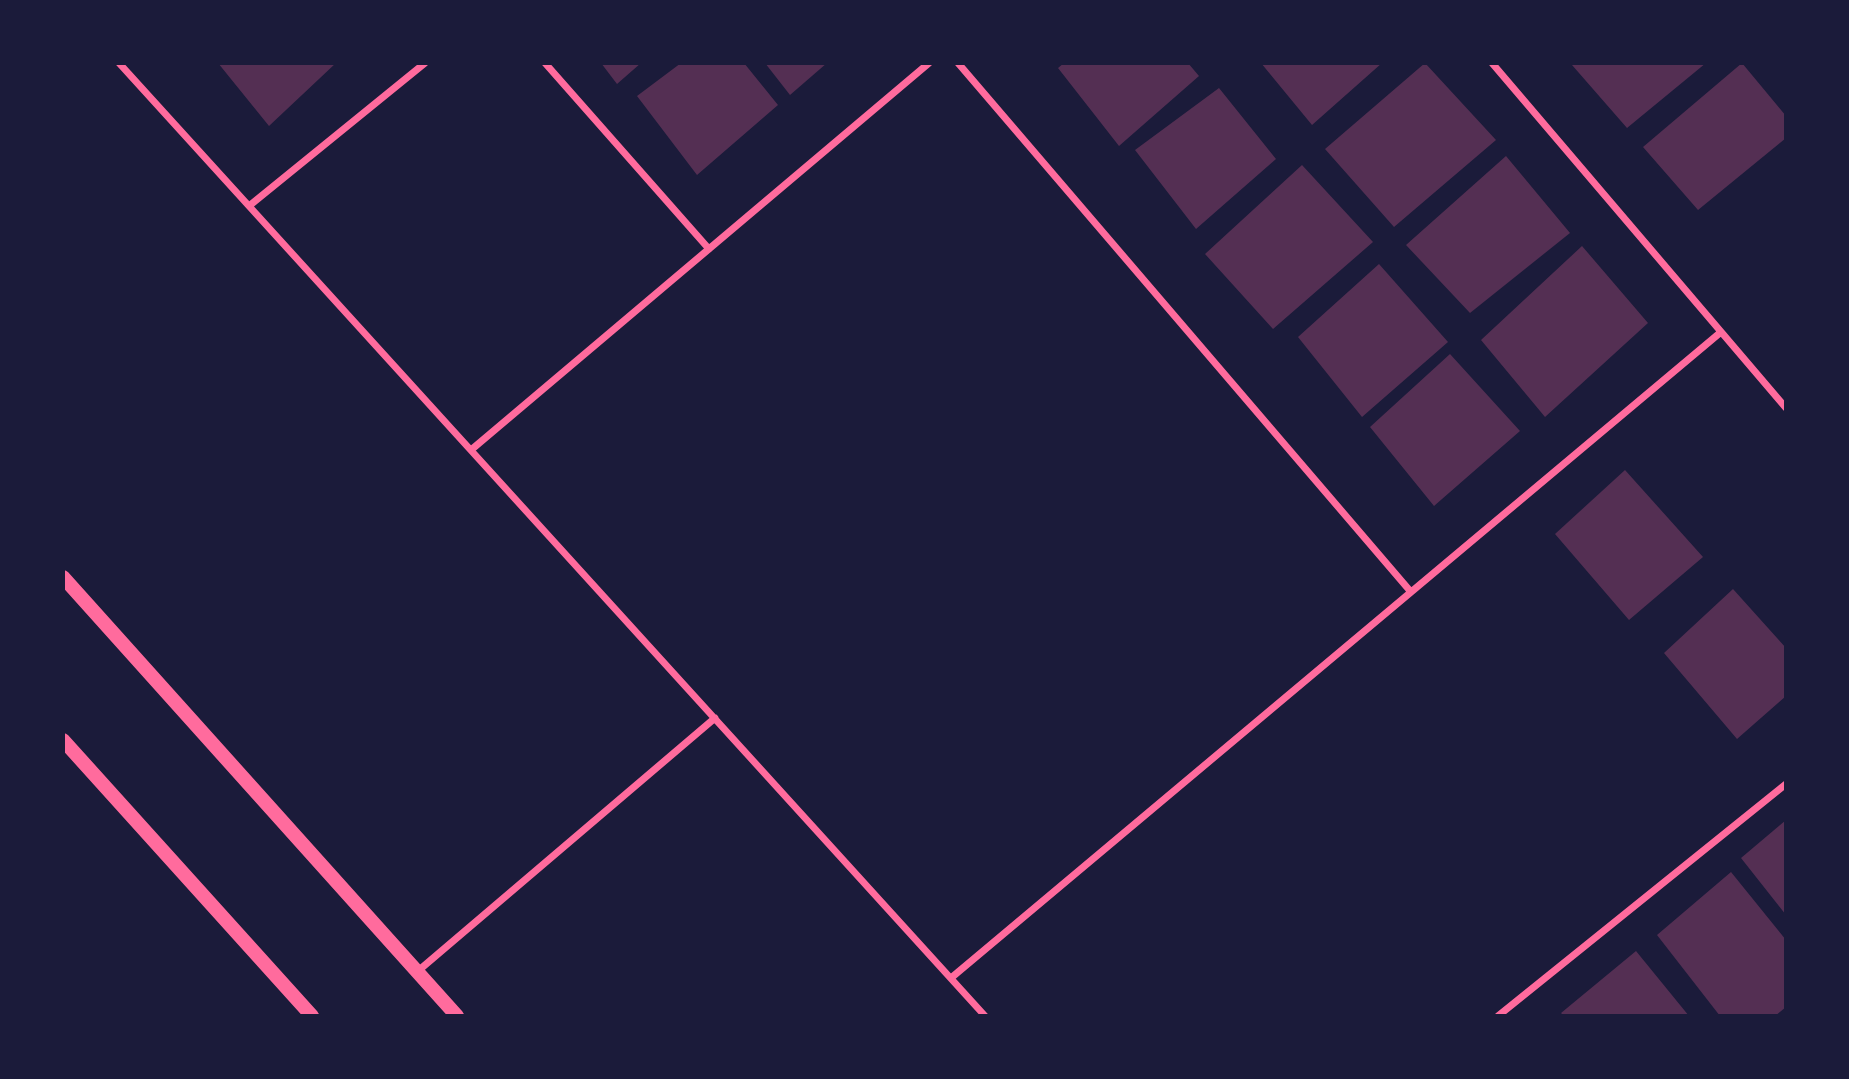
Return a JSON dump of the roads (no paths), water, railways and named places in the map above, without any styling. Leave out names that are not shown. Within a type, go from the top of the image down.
[{"type":"main road","points":[[63,577],[457,1016]]},
{"type":"main road","points":[[63,740],[312,1016]]},
{"type":"street","points":[[119,63],[985,1016]]},
{"type":"street","points":[[249,206],[425,63]]},
{"type":"street","points":[[545,63],[709,249]]},
{"type":"street","points":[[471,450],[929,63]]},
{"type":"street","points":[[958,63],[1411,592]]},
{"type":"street","points":[[1492,63],[1786,408]]},
{"type":"street","points":[[951,978],[1721,332]]},
{"type":"street","points":[[418,971],[715,718]]},
{"type":"street","points":[[1498,1016],[1786,784]]}]
